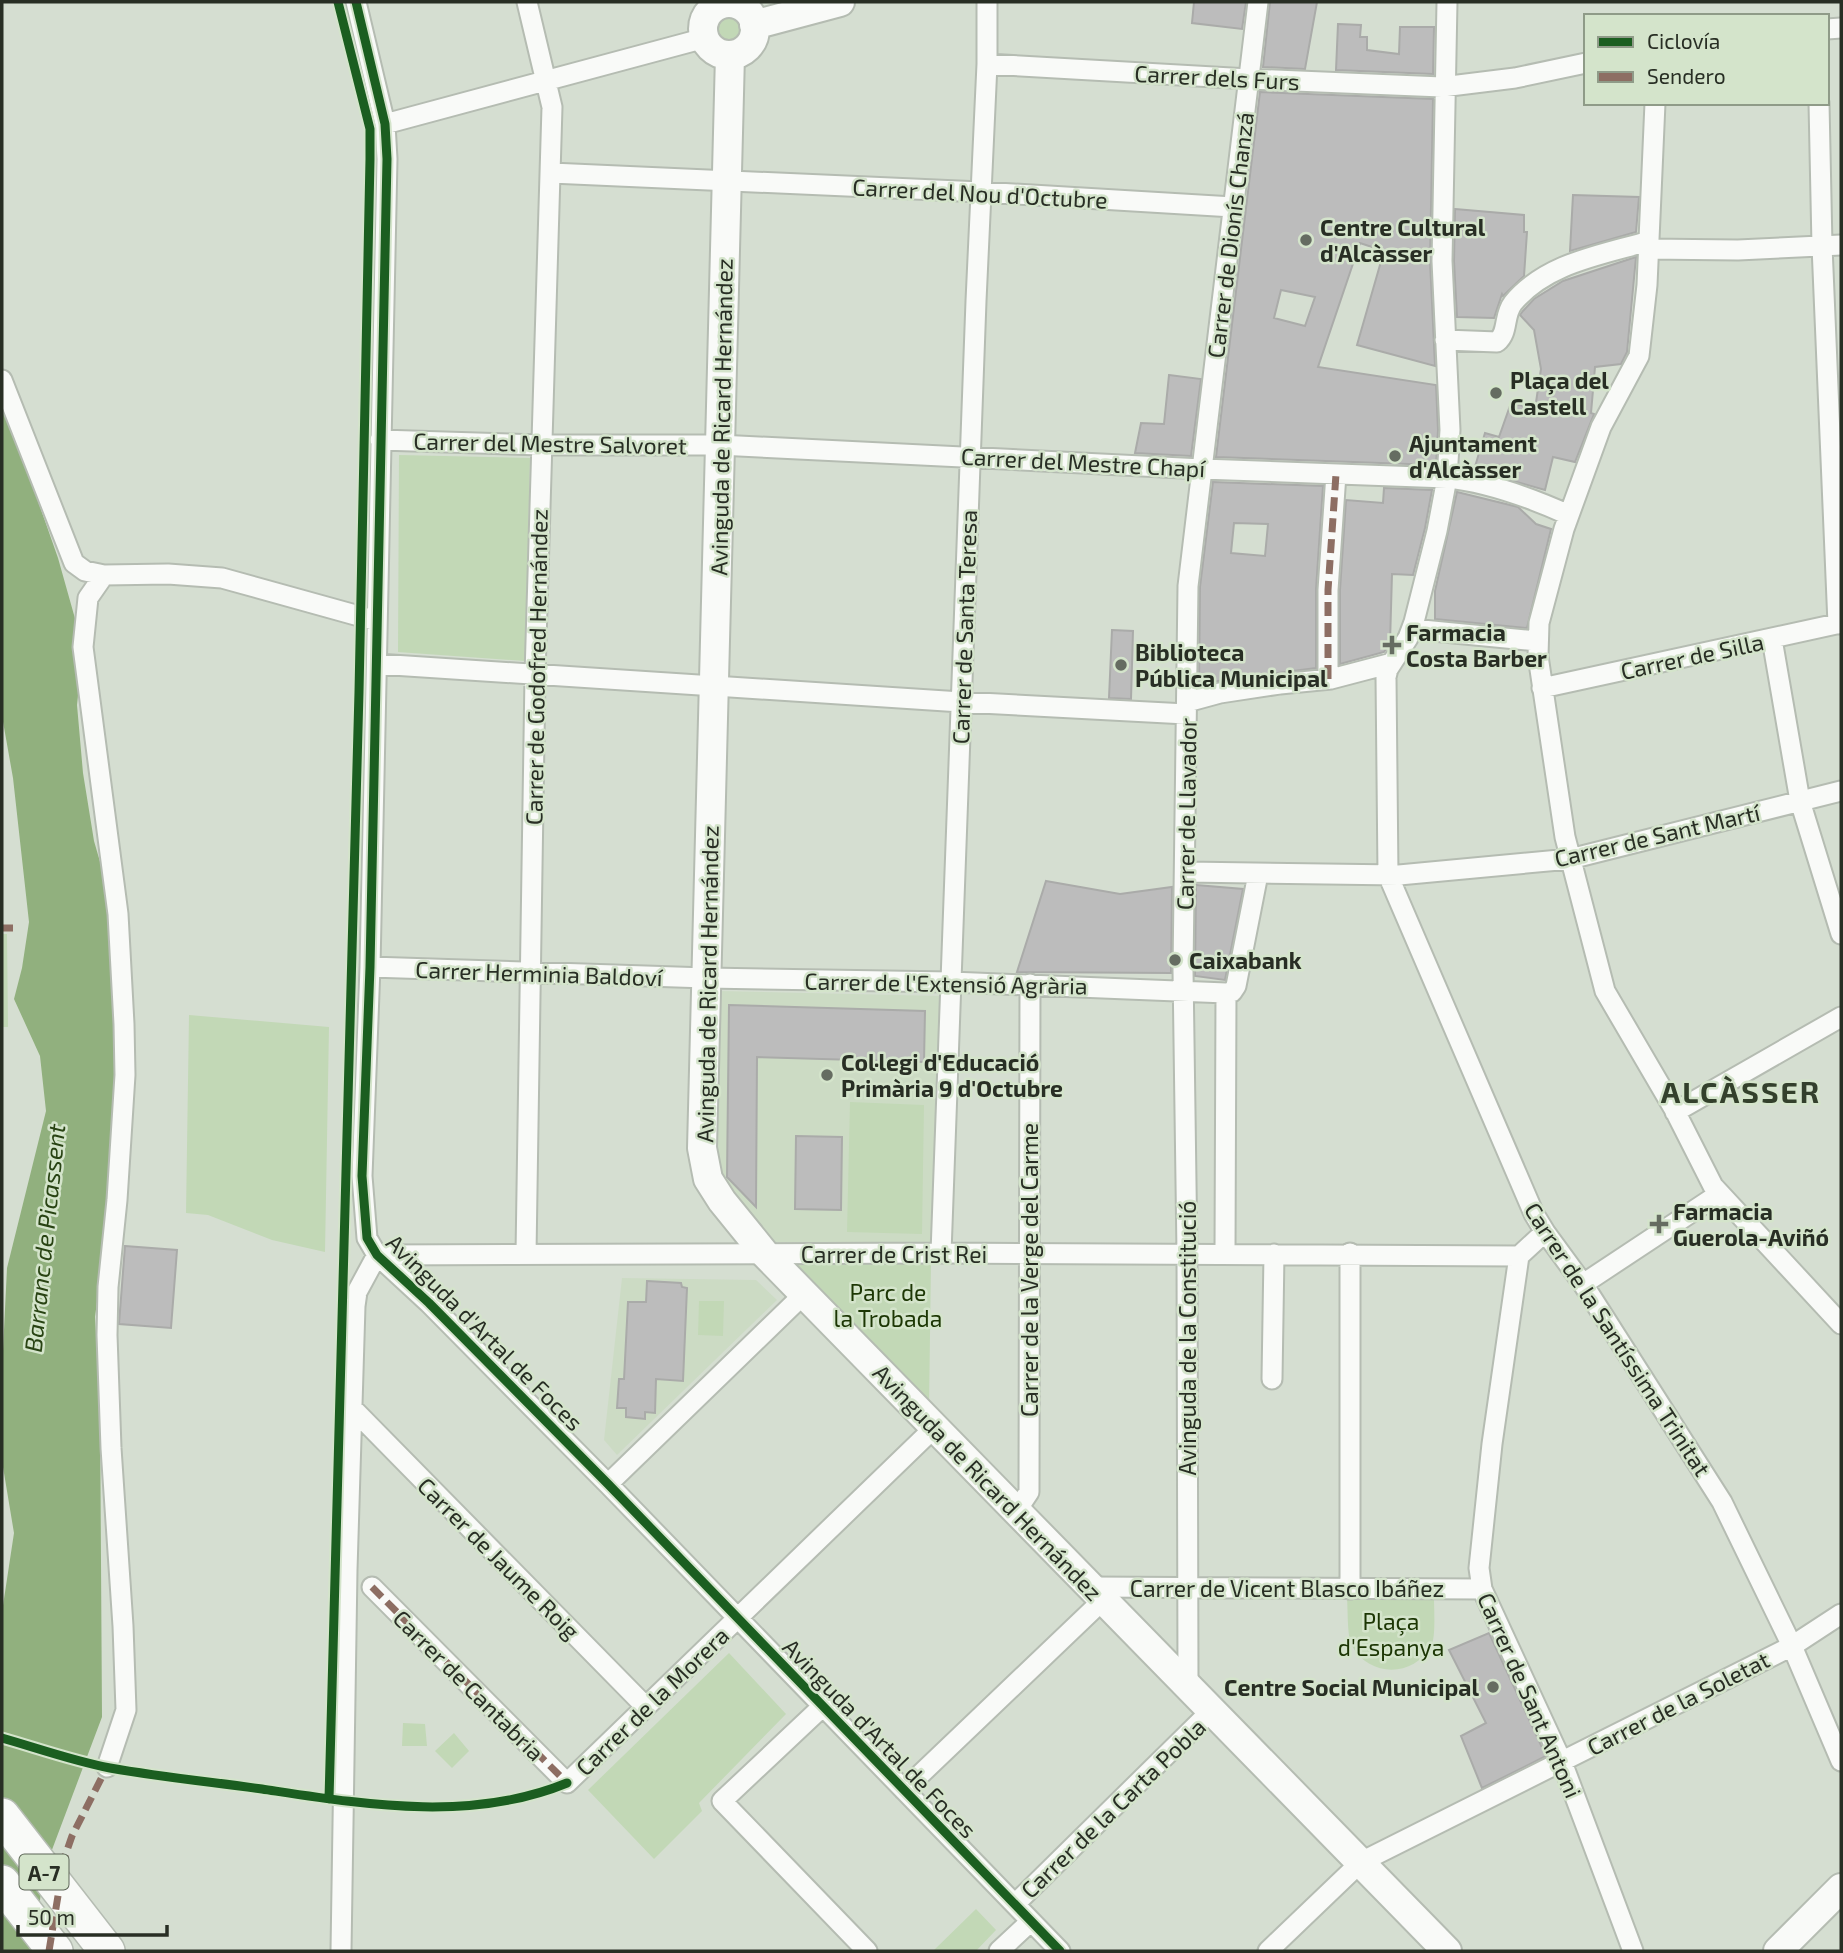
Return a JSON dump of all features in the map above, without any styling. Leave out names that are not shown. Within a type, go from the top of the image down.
[{"type":"highway","name":"A-7","points":[[2,1816],[97,1940]]},
{"type":"highway","name":"A-7","points":[[2,1883],[55,1951]]},
{"type":"street","name":"Avinguda d'Artal de Foces","points":[[356,2],[385,124],[387,159],[363,1198],[367,1238],[377,1255],[429,1303],[608,1484],[1059,1951]]},
{"type":"street","name":"Carrer de Godofred Hernández","points":[[526,1254],[535,675],[552,107],[527,2]]},
{"type":"street","points":[[754,25],[841,2]]},
{"type":"street","name":"Carrer de Santa Teresa","points":[[941,1253],[987,64],[987,2]]},
{"type":"street","name":"Carrer de Dionís Chanzá","points":[[1202,469],[1258,2]]},
{"type":"street","points":[[1388,875],[1385,688],[1388,669],[1412,629],[1437,531],[1447,478],[1450,430],[1442,261],[1447,2]]},
{"type":"street","points":[[722,3],[739,5],[747,10],[754,25],[755,32],[749,45],[730,55],[715,50],[705,38],[703,24],[710,11],[722,3]]},
{"type":"street","points":[[385,124],[705,38]]},
{"type":"street","name":"Avinguda de Ricard Hernández","points":[[730,55],[702,1148],[708,1179],[765,1254],[1447,1951]]},
{"type":"street","name":"Carrer dels Furs","points":[[987,64],[1249,79],[1446,86],[1515,78],[1584,63]]},
{"type":"street","points":[[1656,105],[1639,356],[1601,427],[1569,515],[1542,609],[1536,640],[1564,837],[1605,991],[1719,1194],[1841,1324]]},
{"type":"street","points":[[1819,105],[1832,245],[1840,624]]},
{"type":"street","name":"Carrer del Nou d'Octubre","points":[[551,173],[981,192],[1233,207]]},
{"type":"street","points":[[1445,340],[1497,342],[1503,337],[1508,311],[1523,293],[1547,274],[1648,245],[1738,250],[1832,245]]},
{"type":"street","points":[[2,380],[74,563],[85,571],[104,575],[168,574],[222,578],[377,621]]},
{"type":"street","name":"Carrer del Mestre Salvoret","points":[[380,440],[542,445],[719,445]]},
{"type":"street","name":"Carrer del Mestre Chapí","points":[[719,445],[1202,469],[1447,478],[1465,480],[1503,491],[1569,515]]},
{"type":"street","name":"Carrer de Llavador","points":[[1184,990],[1188,586],[1202,469]]},
{"type":"street","points":[[1328,680],[1328,590],[1336,474]]},
{"type":"street","points":[[104,575],[88,598],[83,646],[118,914],[124,1024],[124,1088],[108,1287],[107,1335],[111,1460],[126,1710],[107,1767]]},
{"type":"street","name":"Carrer de Silla","points":[[1542,688],[1840,624]]},
{"type":"street","points":[[1412,629],[1536,640]]},
{"type":"street","points":[[1772,639],[1800,801],[1841,934]]},
{"type":"street","points":[[376,664],[961,702],[1186,708],[1232,691],[1328,680],[1392,663]]},
{"type":"street","name":"Carrer de Sant Martí","points":[[1186,872],[1430,874],[1570,859],[1841,791]]},
{"type":"street","points":[[1184,990],[1226,993],[1232,992],[1236,986],[1258,874]]},
{"type":"street","name":"Carrer de la Santíssima Trinitat","points":[[1388,875],[1527,1200],[1545,1232],[1583,1284],[1722,1502],[1792,1646],[1841,1761]]},
{"type":"street","name":"Carrer Herminia Baldoví","points":[[370,967],[707,978]]},
{"type":"street","name":"Carrer de l'Extensió Agrària","points":[[707,978],[951,982],[1184,990]]},
{"type":"street","name":"Carrer de la Verge del Carme","points":[[1017,1510],[1029,1492],[1030,984]]},
{"type":"street","name":"Avinguda de la Constitució","points":[[1184,990],[1188,1686]]},
{"type":"street","name":"Avinguda de la Constitució","points":[[1225,1253],[1226,993]]},
{"type":"street","points":[[1675,1112],[1841,1017]]},
{"type":"street","points":[[1583,1284],[1719,1194]]},
{"type":"street","points":[[720,1255],[735,1238],[740,1222]]},
{"type":"street","points":[[1519,1256],[1545,1232]]},
{"type":"street","points":[[1350,1253],[1350,1589]]},
{"type":"street","name":"Carrer de Crist Rei","points":[[377,1255],[1350,1253],[1519,1256]]},
{"type":"street","points":[[1272,1379],[1274,1254]]},
{"type":"street","points":[[341,1951],[347,1583],[357,1292],[377,1255]]},
{"type":"street","name":"Carrer de Sant Antoni","points":[[1519,1256],[1492,1444],[1479,1568],[1482,1589],[1562,1762],[1633,1951]]},
{"type":"street","points":[[608,1484],[804,1294]]},
{"type":"street","name":"Carrer de Jaume Roig","points":[[353,1409],[646,1707]]},
{"type":"street","name":"Carrer de la Morera","points":[[567,1783],[934,1428]]},
{"type":"street","name":"Carrer de Cantabria","points":[[372,1587],[567,1783]]},
{"type":"street","name":"Carrer de Vicent Blasco Ibáñez","points":[[1097,1594],[1187,1588],[1482,1589]]},
{"type":"street","points":[[904,1790],[1097,1594]]},
{"type":"street","name":"Carrer de la Soletat","points":[[1268,1951],[1361,1861],[1792,1646],[1841,1614]]},
{"type":"street","points":[[823,1706],[722,1801],[867,1951]]},
{"type":"street","name":"Carrer de la Carta Pobla","points":[[1015,1904],[1211,1711]]},
{"type":"street","points":[[1778,1951],[1841,1888]]},
{"type":"street","points":[[999,1951],[1031,1921]]},
{"type":"shaded area","name":"Col·legi d'Educació Primària 9 d'Octubre","points":[[719,991],[941,996],[934,1244],[775,1242],[734,1202],[719,1175],[713,1155]]},
{"type":"shaded area","points":[[622,1278],[756,1280],[777,1300],[617,1455],[604,1440]]},
{"type":"green space","points":[[728,10],[741,15],[746,28],[741,41],[728,46],[715,41],[710,28],[715,15]]},
{"type":"green space","points":[[399,455],[530,458],[525,661],[398,652]]},
{"type":"green space","points":[[2,934],[7,934],[8,1027],[2,1027]]},
{"type":"green space","points":[[189,1015],[329,1027],[325,1252],[272,1240],[208,1215],[186,1213]]},
{"type":"green space","points":[[850,1102],[924,1105],[922,1234],[847,1232]]},
{"type":"green space","name":"Parc de la Trobada","points":[[793,1263],[931,1263],[929,1408]]},
{"type":"green space","points":[[699,1301],[724,1301],[723,1336],[698,1335]]},
{"type":"green space","name":"Plaça d'Espanya","points":[[1347,1598],[1434,1598],[1431,1646],[1414,1664],[1403,1668],[1392,1670],[1370,1664],[1350,1642]]},
{"type":"green space","points":[[729,1653],[786,1714],[699,1803],[702,1811],[654,1859],[588,1790]]},
{"type":"green space","points":[[403,1723],[425,1724],[427,1746],[402,1746]]},
{"type":"green space","points":[[454,1733],[469,1751],[452,1768],[435,1751]]},
{"type":"green space","points":[[976,1909],[996,1930],[976,1951],[933,1951]]},
{"type":"water","name":"Barranc de Picassent","points":[[2,409],[25,464],[58,558],[83,647],[77,705],[83,773],[94,841],[109,893],[116,1059],[115,1137],[109,1211],[95,1317],[100,1405],[102,1717],[44,1871],[33,1951],[2,1951],[2,1612],[14,1533],[2,1461],[2,1371],[7,1268],[46,1111],[40,1056],[14,999],[29,922],[13,778],[2,716]]},
{"type":"building","points":[[1194,2],[1246,2],[1242,29],[1192,23]]},
{"type":"building","points":[[1270,2],[1317,2],[1305,69],[1263,67]]},
{"type":"building","points":[[1338,24],[1361,25],[1360,37],[1367,37],[1367,50],[1399,54],[1400,27],[1434,27],[1433,74],[1336,70]]},
{"type":"building","points":[[1260,92],[1433,99],[1430,261],[1435,366],[1357,345],[1384,251],[1360,243],[1318,367],[1436,385],[1436,465],[1216,457]],"holes":[[[1281,290],[1315,297],[1305,326],[1274,318]]]},
{"type":"building","points":[[1573,195],[1639,197],[1636,232],[1570,251]]},
{"type":"building","points":[[1455,209],[1524,215],[1524,232],[1527,232],[1524,276],[1503,296],[1502,294],[1494,318],[1457,317]]},
{"type":"building","points":[[1636,257],[1627,352],[1621,364],[1595,367],[1591,413],[1594,414],[1575,462],[1553,457],[1545,490],[1474,470],[1485,433],[1499,437],[1511,403],[1535,409],[1541,369],[1534,330],[1520,315],[1523,311],[1534,299],[1563,281]]},
{"type":"building","points":[[1169,375],[1201,379],[1191,456],[1135,453],[1141,423],[1164,424]]},
{"type":"building","points":[[1213,482],[1323,486],[1316,589],[1316,668],[1199,686],[1200,587]],"holes":[[[1234,523],[1268,524],[1265,556],[1231,553]]]},
{"type":"building","points":[[1384,488],[1432,490],[1425,528],[1413,575],[1392,574],[1390,643],[1384,652],[1340,664],[1340,590],[1346,500],[1383,503]]},
{"type":"building","points":[[1457,492],[1518,507],[1536,524],[1551,529],[1527,628],[1435,619],[1435,591]]},
{"type":"building","name":"Biblioteca Pública Municipal","points":[[1112,630],[1133,631],[1131,699],[1109,698]]},
{"type":"building","points":[[1046,881],[1120,894],[1172,887],[1171,973],[1017,972]]},
{"type":"building","points":[[1196,885],[1243,889],[1225,980],[1195,976]]},
{"type":"building","points":[[729,1005],[925,1011],[924,1062],[757,1057],[756,1207],[727,1177]]},
{"type":"building","points":[[796,1136],[842,1137],[841,1210],[795,1209]]},
{"type":"building","points":[[125,1246],[177,1250],[171,1328],[119,1324]]},
{"type":"building","points":[[647,1281],[681,1283],[682,1287],[687,1288],[683,1381],[656,1379],[655,1413],[645,1412],[645,1419],[626,1417],[626,1408],[617,1408],[619,1379],[624,1379],[628,1302],[646,1302]]},
{"type":"building","name":"Centre Social Municipal","points":[[1489,1633],[1546,1756],[1482,1788],[1461,1736],[1486,1723],[1449,1650]]},
{"type":"marked path","points":[[1328,679],[1328,590],[1336,474]]},
{"type":"marked path","points":[[2,928],[13,928]]},
{"type":"marked path","points":[[372,1587],[567,1783]]},
{"type":"marked path","points":[[49,1951],[64,1859],[72,1836],[107,1767]]},
{"type":"cycle path","points":[[329,1799],[359,692],[370,159],[370,129],[338,2]]},
{"type":"cycle path","points":[[356,2],[385,124],[387,159],[370,967],[362,1176],[367,1238],[377,1255],[429,1303],[608,1484],[1060,1951]]},
{"type":"cycle path","points":[[2,1738],[110,1768],[377,1804],[416,1807],[492,1803],[567,1783]]},
{"type":"place","name":"Centre Cultural d'Alcàsser","points":[[1306,240]]},
{"type":"place","name":"Plaça del Castell","points":[[1496,393]]},
{"type":"place","name":"Ajuntament d'Alcàsser","points":[[1395,456]]},
{"type":"place","name":"Farmacia Costa Barber","points":[[1392,645]]},
{"type":"place","name":"Biblioteca Pública Municipal","points":[[1121,665]]},
{"type":"place","name":"Caixabank","points":[[1175,960]]},
{"type":"place","name":"Col·legi d'Educació Primària 9 d'Octubre","points":[[827,1075]]},
{"type":"place","name":"Farmacia Guerola-Aviñó","points":[[1659,1224]]},
{"type":"place","name":"Centre Social Municipal","points":[[1493,1687]]},
{"type":"district","name":"ALCÀSSER","points":[[1741,1091]]}]
